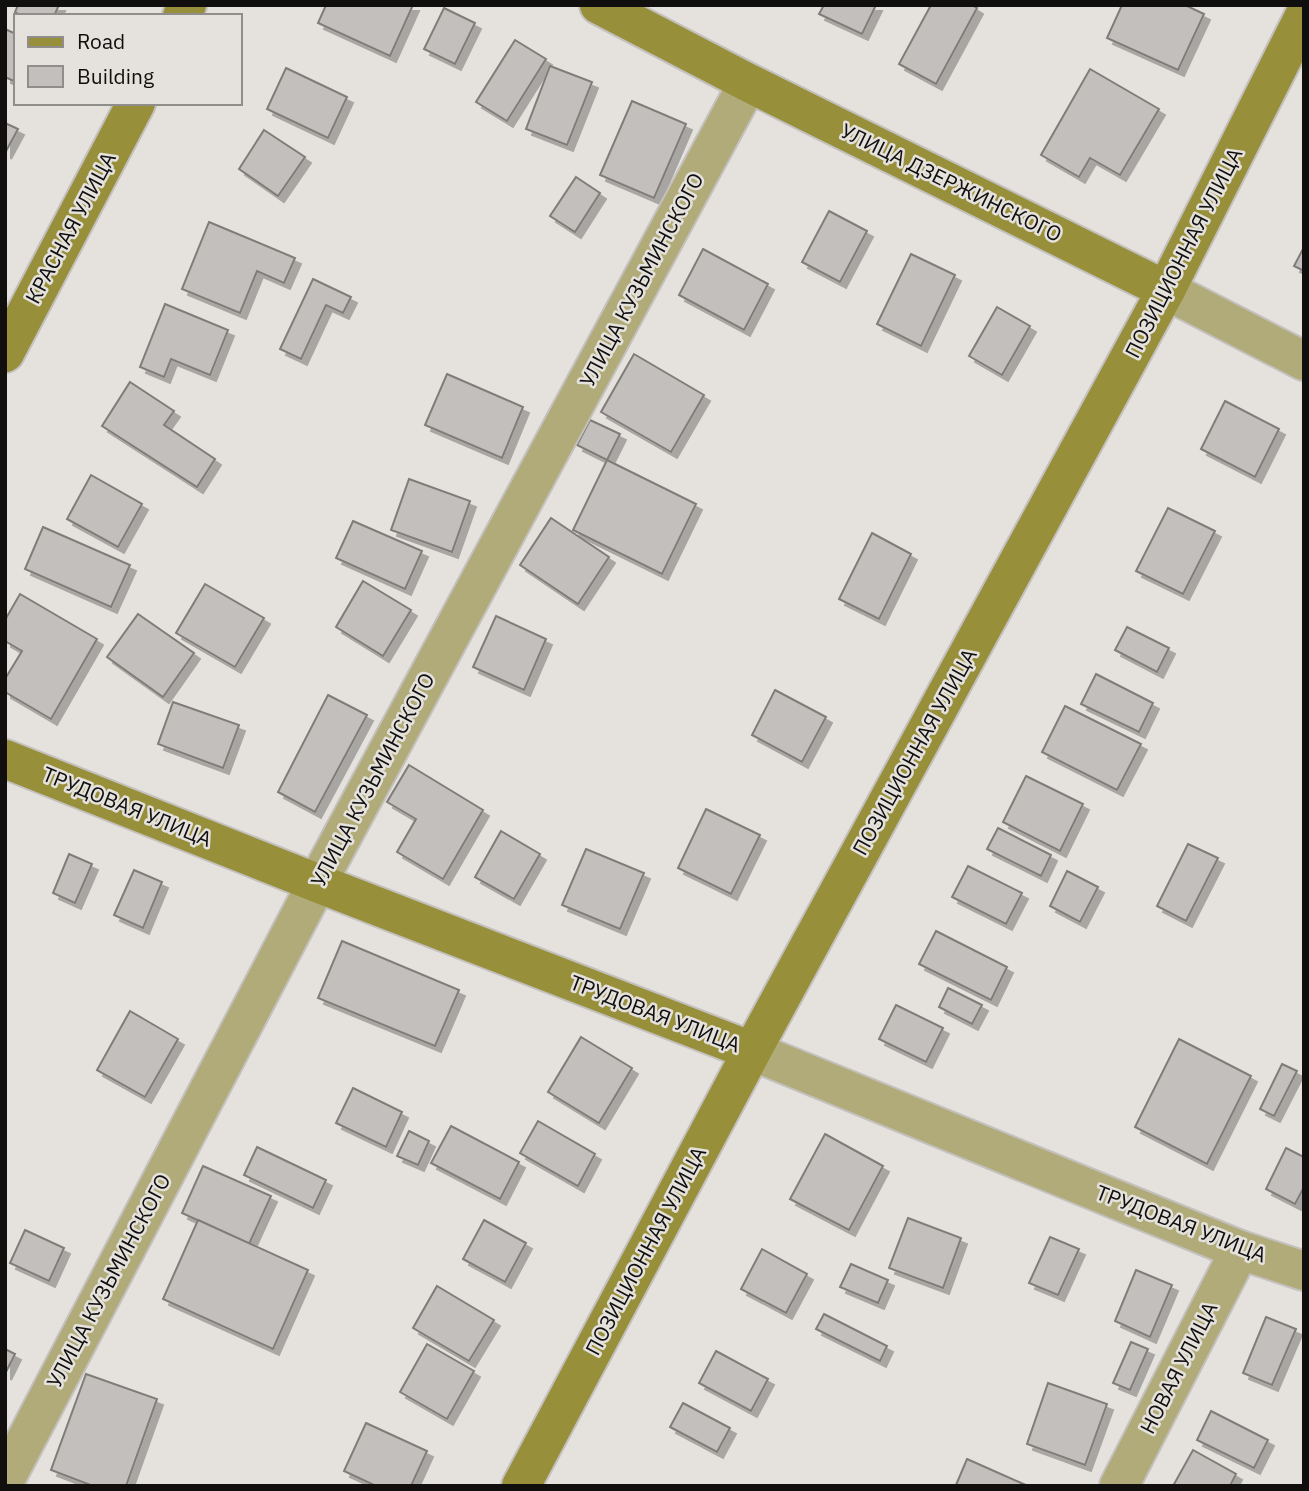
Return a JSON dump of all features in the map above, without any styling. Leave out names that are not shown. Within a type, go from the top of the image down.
[{"type":"street","name":"УЛИЦА ДЗЕРЖИНСКОГО","points":[[599,5],[748,83],[1167,290],[1304,361]]},
{"type":"street","name":"ПОЗИЦИОННАЯ УЛИЦА","points":[[521,1486],[751,1051],[1167,290],[1304,16]]},
{"type":"street","name":"УЛИЦА КУЗЬМИНСКОГО","points":[[5,1480],[317,883],[748,83]]},
{"type":"street","name":"КРАСНАЯ УЛИЦА","points":[[5,353],[135,105]]},
{"type":"street","name":"ТРУДОВАЯ УЛИЦА","points":[[5,759],[751,1051],[1240,1250],[1304,1271]]},
{"type":"street","name":"НОВАЯ УЛИЦА","points":[[1119,1486],[1240,1250]]},
{"type":"building","points":[[18,5],[59,5],[55,14],[15,12]]},
{"type":"building","points":[[326,5],[413,5],[390,56],[318,23]]},
{"type":"building","points":[[824,5],[876,5],[862,34],[819,14]]},
{"type":"building","points":[[931,5],[972,5],[977,8],[936,84],[899,64]]},
{"type":"building","points":[[1122,5],[1185,5],[1204,14],[1178,70],[1107,38]]},
{"type":"building","points":[[444,8],[475,23],[455,64],[424,49]]},
{"type":"building","points":[[5,29],[14,33],[14,81],[5,77]]},
{"type":"building","points":[[515,40],[546,59],[507,121],[476,102]]},
{"type":"building","points":[[550,66],[592,82],[567,145],[526,129]]},
{"type":"building","points":[[286,68],[347,97],[328,138],[267,109]]},
{"type":"building","points":[[1090,69],[1159,109],[1120,175],[1090,158],[1079,177],[1041,155]]},
{"type":"building","points":[[632,101],[686,124],[654,198],[600,175]]},
{"type":"building","points":[[5,123],[18,129],[5,153]]},
{"type":"building","points":[[264,130],[305,157],[278,196],[239,169]]},
{"type":"building","points":[[576,177],[600,193],[575,232],[550,216]]},
{"type":"building","points":[[829,211],[867,231],[840,282],[802,262]]},
{"type":"building","points":[[209,222],[295,258],[284,283],[257,271],[240,313],[182,289]]},
{"type":"building","points":[[1304,247],[1304,271],[1294,266]]},
{"type":"building","points":[[703,249],[768,284],[744,330],[679,295]]},
{"type":"building","points":[[911,254],[955,275],[921,346],[877,324]]},
{"type":"building","points":[[313,279],[351,297],[343,313],[326,305],[301,359],[280,349]]},
{"type":"building","points":[[165,304],[228,330],[210,375],[171,359],[164,377],[140,367]]},
{"type":"building","points":[[997,307],[1030,326],[1002,375],[969,356]]},
{"type":"building","points":[[634,354],[704,395],[671,452],[601,412]]},
{"type":"building","points":[[447,374],[523,407],[502,458],[425,425]]},
{"type":"building","points":[[130,382],[174,411],[164,425],[215,459],[197,487],[102,426]]},
{"type":"building","points":[[1225,401],[1279,429],[1255,477],[1201,449]]},
{"type":"building","points":[[590,420],[620,434],[607,460],[577,445]]},
{"type":"building","points":[[607,460],[696,504],[662,574],[573,530]]},
{"type":"building","points":[[91,475],[142,504],[118,547],[67,519]]},
{"type":"building","points":[[409,479],[470,501],[452,552],[391,530]]},
{"type":"building","points":[[1168,508],[1215,531],[1183,594],[1136,571]]},
{"type":"building","points":[[551,518],[609,557],[578,604],[520,565]]},
{"type":"building","points":[[353,521],[422,551],[405,589],[336,558]]},
{"type":"building","points":[[43,527],[130,565],[111,607],[25,569]]},
{"type":"building","points":[[872,533],[911,554],[879,619],[839,599]]},
{"type":"building","points":[[363,581],[411,610],[383,656],[336,627]]},
{"type":"building","points":[[205,584],[264,618],[235,667],[176,633]]},
{"type":"building","points":[[20,594],[97,639],[51,719],[5,692],[5,679],[22,651],[5,641],[5,620]]},
{"type":"building","points":[[138,614],[194,653],[163,697],[107,657]]},
{"type":"building","points":[[496,616],[546,639],[524,690],[473,667]]},
{"type":"building","points":[[1127,627],[1169,648],[1157,672],[1115,650]]},
{"type":"building","points":[[1096,674],[1153,703],[1139,732],[1081,704]]},
{"type":"building","points":[[775,690],[826,717],[802,762],[752,735]]},
{"type":"building","points":[[328,695],[367,715],[315,812],[278,792]]},
{"type":"building","points":[[173,702],[239,725],[223,768],[158,744]]},
{"type":"building","points":[[1065,706],[1141,744],[1117,790],[1042,752]]},
{"type":"building","points":[[409,765],[483,810],[443,879],[397,852],[416,819],[387,802]]},
{"type":"building","points":[[1026,776],[1083,804],[1060,851],[1003,822]]},
{"type":"building","points":[[706,809],[760,835],[731,894],[678,868]]},
{"type":"building","points":[[998,828],[1051,855],[1041,876],[987,849]]},
{"type":"building","points":[[501,831],[540,854],[514,899],[475,877]]},
{"type":"building","points":[[1188,844],[1218,858],[1186,921],[1157,906]]},
{"type":"building","points":[[586,849],[644,873],[620,929],[562,905]]},
{"type":"building","points":[[69,854],[92,864],[75,903],[53,893]]},
{"type":"building","points":[[968,866],[1022,893],[1006,924],[952,897]]},
{"type":"building","points":[[134,870],[162,882],[143,928],[114,915]]},
{"type":"building","points":[[1067,871],[1098,887],[1080,922],[1050,906]]},
{"type":"building","points":[[936,931],[1007,967],[991,1000],[919,964]]},
{"type":"building","points":[[342,941],[459,990],[435,1046],[318,998]]},
{"type":"building","points":[[948,988],[982,1005],[972,1024],[939,1007]]},
{"type":"building","points":[[896,1005],[943,1028],[926,1062],[879,1039]]},
{"type":"building","points":[[130,1011],[178,1039],[145,1097],[97,1070]]},
{"type":"building","points":[[581,1037],[632,1068],[599,1123],[548,1092]]},
{"type":"building","points":[[1179,1039],[1251,1076],[1207,1164],[1135,1127]]},
{"type":"building","points":[[1282,1064],[1297,1071],[1274,1116],[1260,1109]]},
{"type":"building","points":[[353,1088],[402,1112],[386,1147],[336,1123]]},
{"type":"building","points":[[538,1121],[595,1154],[578,1186],[520,1153]]},
{"type":"building","points":[[451,1126],[519,1162],[500,1199],[431,1163]]},
{"type":"building","points":[[409,1131],[429,1141],[418,1165],[397,1156]]},
{"type":"building","points":[[825,1134],[883,1166],[849,1230],[790,1199]]},
{"type":"building","points":[[257,1147],[326,1180],[313,1208],[244,1175]]},
{"type":"building","points":[[1286,1148],[1304,1157],[1304,1187],[1295,1204],[1266,1189]]},
{"type":"building","points":[[203,1166],[271,1196],[249,1244],[182,1213]]},
{"type":"building","points":[[908,1218],[961,1238],[943,1288],[889,1268]]},
{"type":"building","points":[[198,1220],[308,1270],[273,1349],[163,1299]]},
{"type":"building","points":[[484,1220],[526,1243],[505,1282],[463,1259]]},
{"type":"building","points":[[25,1230],[64,1248],[49,1281],[10,1263]]},
{"type":"building","points":[[1050,1237],[1079,1249],[1058,1295],[1029,1283]]},
{"type":"building","points":[[762,1249],[807,1274],[786,1313],[741,1289]]},
{"type":"building","points":[[851,1264],[888,1280],[878,1303],[840,1287]]},
{"type":"building","points":[[1136,1270],[1172,1285],[1150,1337],[1115,1321]]},
{"type":"building","points":[[437,1286],[494,1320],[469,1361],[413,1328]]},
{"type":"building","points":[[824,1314],[887,1346],[880,1361],[816,1329]]},
{"type":"building","points":[[1266,1317],[1296,1329],[1272,1385],[1243,1373]]},
{"type":"building","points":[[1131,1342],[1148,1349],[1130,1390],[1113,1383]]},
{"type":"building","points":[[427,1344],[474,1371],[447,1419],[400,1392]]},
{"type":"building","points":[[5,1349],[15,1354],[5,1374]]},
{"type":"building","points":[[716,1351],[768,1379],[751,1411],[699,1383]]},
{"type":"building","points":[[86,1374],[157,1399],[126,1486],[93,1486],[51,1470]]},
{"type":"building","points":[[1048,1383],[1107,1404],[1085,1465],[1027,1444]]},
{"type":"building","points":[[683,1403],[730,1428],[717,1452],[670,1427]]},
{"type":"building","points":[[1211,1411],[1268,1440],[1254,1468],[1197,1440]]},
{"type":"building","points":[[366,1423],[427,1451],[411,1486],[376,1486],[344,1471]]},
{"type":"building","points":[[1193,1450],[1236,1474],[1230,1486],[1173,1486]]},
{"type":"building","points":[[967,1459],[1028,1486],[956,1485]]}]
